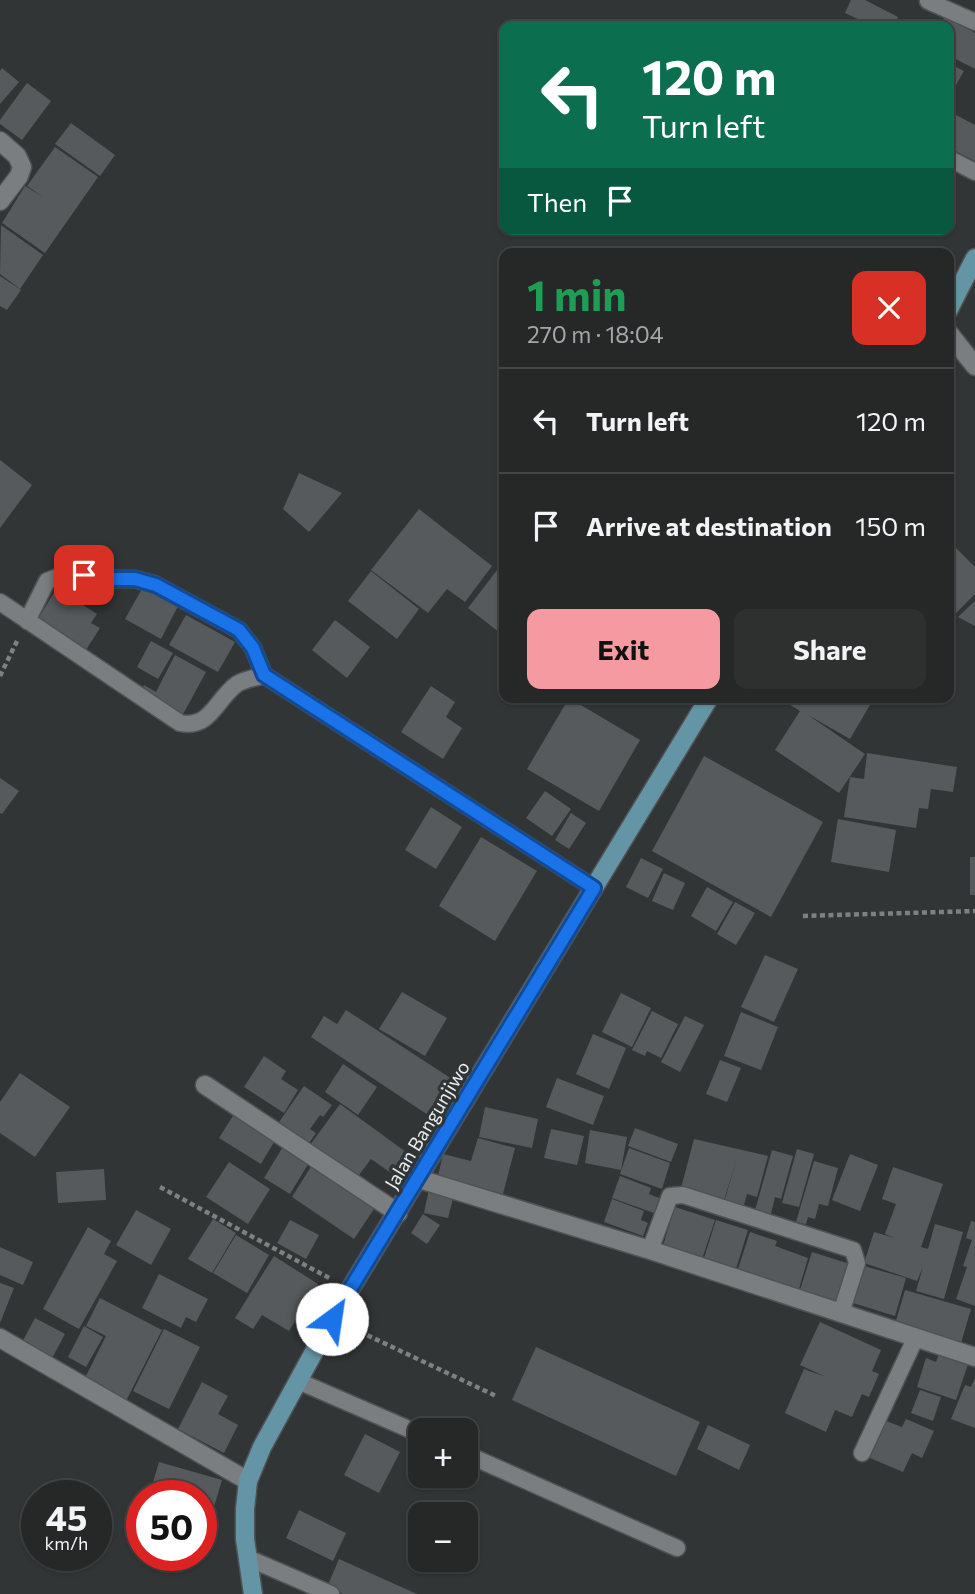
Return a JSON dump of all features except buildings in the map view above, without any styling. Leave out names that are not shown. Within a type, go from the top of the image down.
[{"type":"main road","points":[[954,300],[975,258]]},
{"type":"main road","name":"Jalan Bangunjiwo","points":[[253,1594],[245,1509],[248,1481],[262,1447],[332,1319],[706,703]]},
{"type":"street","points":[[0,141],[17,156],[22,167],[19,176],[0,201]]},
{"type":"street","points":[[954,340],[975,366]]},
{"type":"street","points":[[205,1085],[398,1213]]},
{"type":"street","points":[[419,1179],[650,1250],[975,1357]]},
{"type":"street","points":[[0,1338],[248,1481]]},
{"type":"lane","points":[[928,1],[975,22]]},
{"type":"lane","points":[[954,161],[975,172]]},
{"type":"lane","points":[[27,621],[47,581],[65,574],[135,579],[156,585],[239,630],[253,648],[264,675],[594,888]]},
{"type":"lane","points":[[0,602],[180,723],[193,726],[203,720],[238,684],[264,675]]},
{"type":"lane","points":[[650,1250],[670,1196],[682,1195],[853,1250],[857,1263],[841,1313]]},
{"type":"lane","points":[[862,1453],[916,1336]]},
{"type":"lane","points":[[298,1381],[408,1429]]},
{"type":"lane","points":[[478,1459],[677,1548]]},
{"type":"lane","points":[[248,1558],[331,1594]]},
{"type":"path","points":[[0,676],[27,621]]},
{"type":"path","points":[[803,916],[975,911]]},
{"type":"path","points":[[160,1187],[350,1289]]},
{"type":"path","points":[[332,1319],[496,1396]]},
{"type":"route","points":[[84,575],[135,579],[156,585],[239,630],[253,648],[264,675],[594,888],[332,1319]]}]
